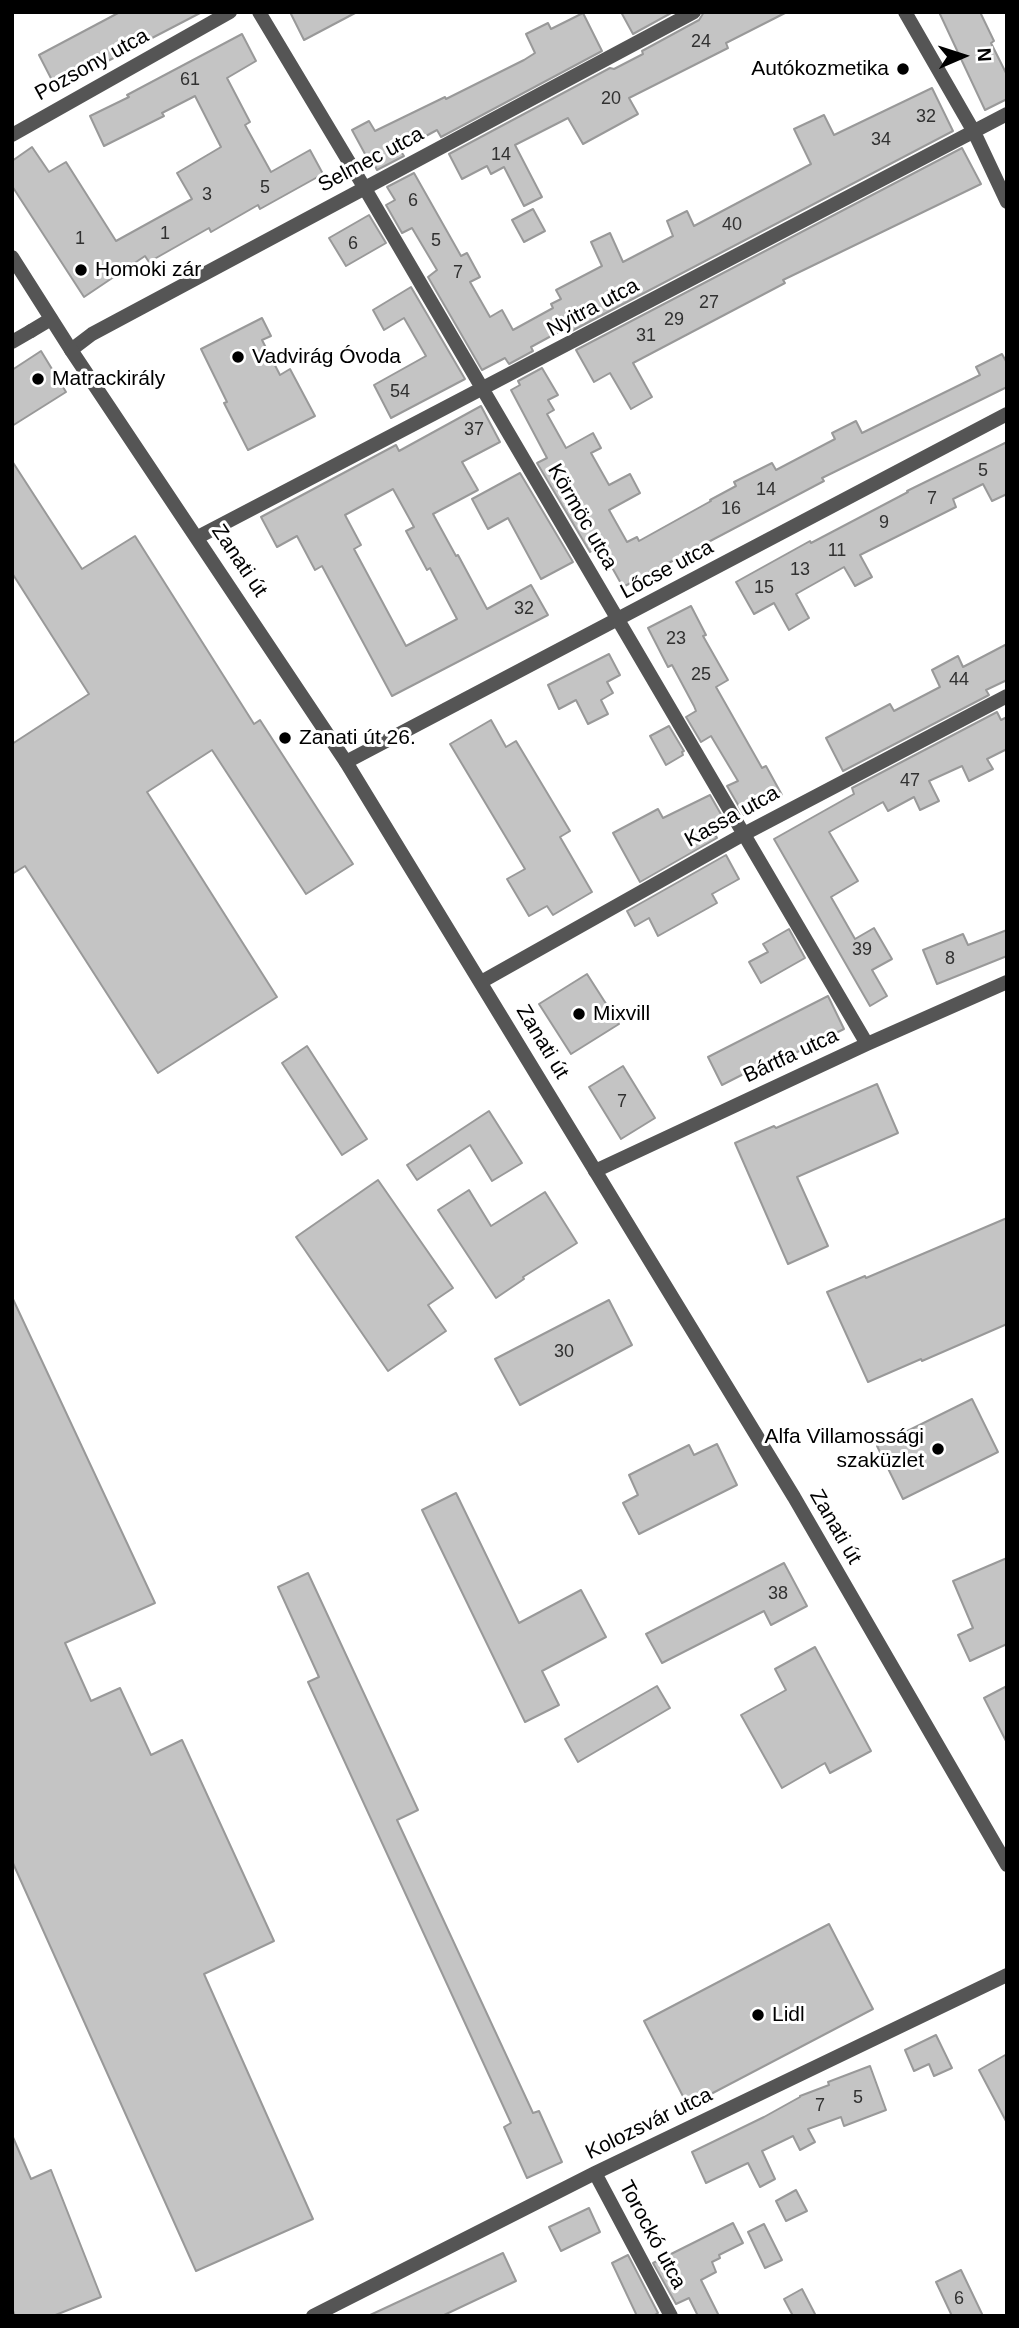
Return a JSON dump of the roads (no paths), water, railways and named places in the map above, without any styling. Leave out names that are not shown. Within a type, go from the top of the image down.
[{"type":"street","name":"Pozsony utca","points":[[12,135],[230,12]]},
{"type":"street","name":"Körmöc utca","points":[[259,12],[867,1044]]},
{"type":"street","name":"Selmec utca","points":[[71,349],[93,334],[364,187],[694,12]]},
{"type":"street","points":[[905,12],[974,132],[1007,202]]},
{"type":"street","name":"Nyitra utca","points":[[198,537],[1007,114]]},
{"type":"street","name":"Zanati út","points":[[12,257],[346,762],[794,1497],[1006,1862]]},
{"type":"street","points":[[12,342],[51,319]]},
{"type":"street","name":"Lőcse utca","points":[[346,762],[1007,414]]},
{"type":"street","name":"Kassa utca","points":[[481,982],[744,834],[1007,696]]},
{"type":"street","name":"Bártfa utca","points":[[595,1171],[1007,982]]},
{"type":"street","name":"Kolozsvár utca","points":[[313,2316],[595,2173],[1007,1975]]},
{"type":"street","name":"Torockó utca","points":[[595,2173],[671,2316]]},
{"type":"place","name":"Autókozmetika","points":[[903,69]]},
{"type":"place","name":"Homoki zár","points":[[81,270]]},
{"type":"place","name":"Vadvirág Óvoda","points":[[238,357]]},
{"type":"place","name":"Matrackirály","points":[[38,379]]},
{"type":"place","name":"Zanati út 26.","points":[[285,738]]},
{"type":"place","name":"Mixvill","points":[[579,1014]]},
{"type":"place","name":"Alfa Villamossági szaküzlet","points":[[938,1449]]},
{"type":"place","name":"Lidl","points":[[758,2015]]}]
